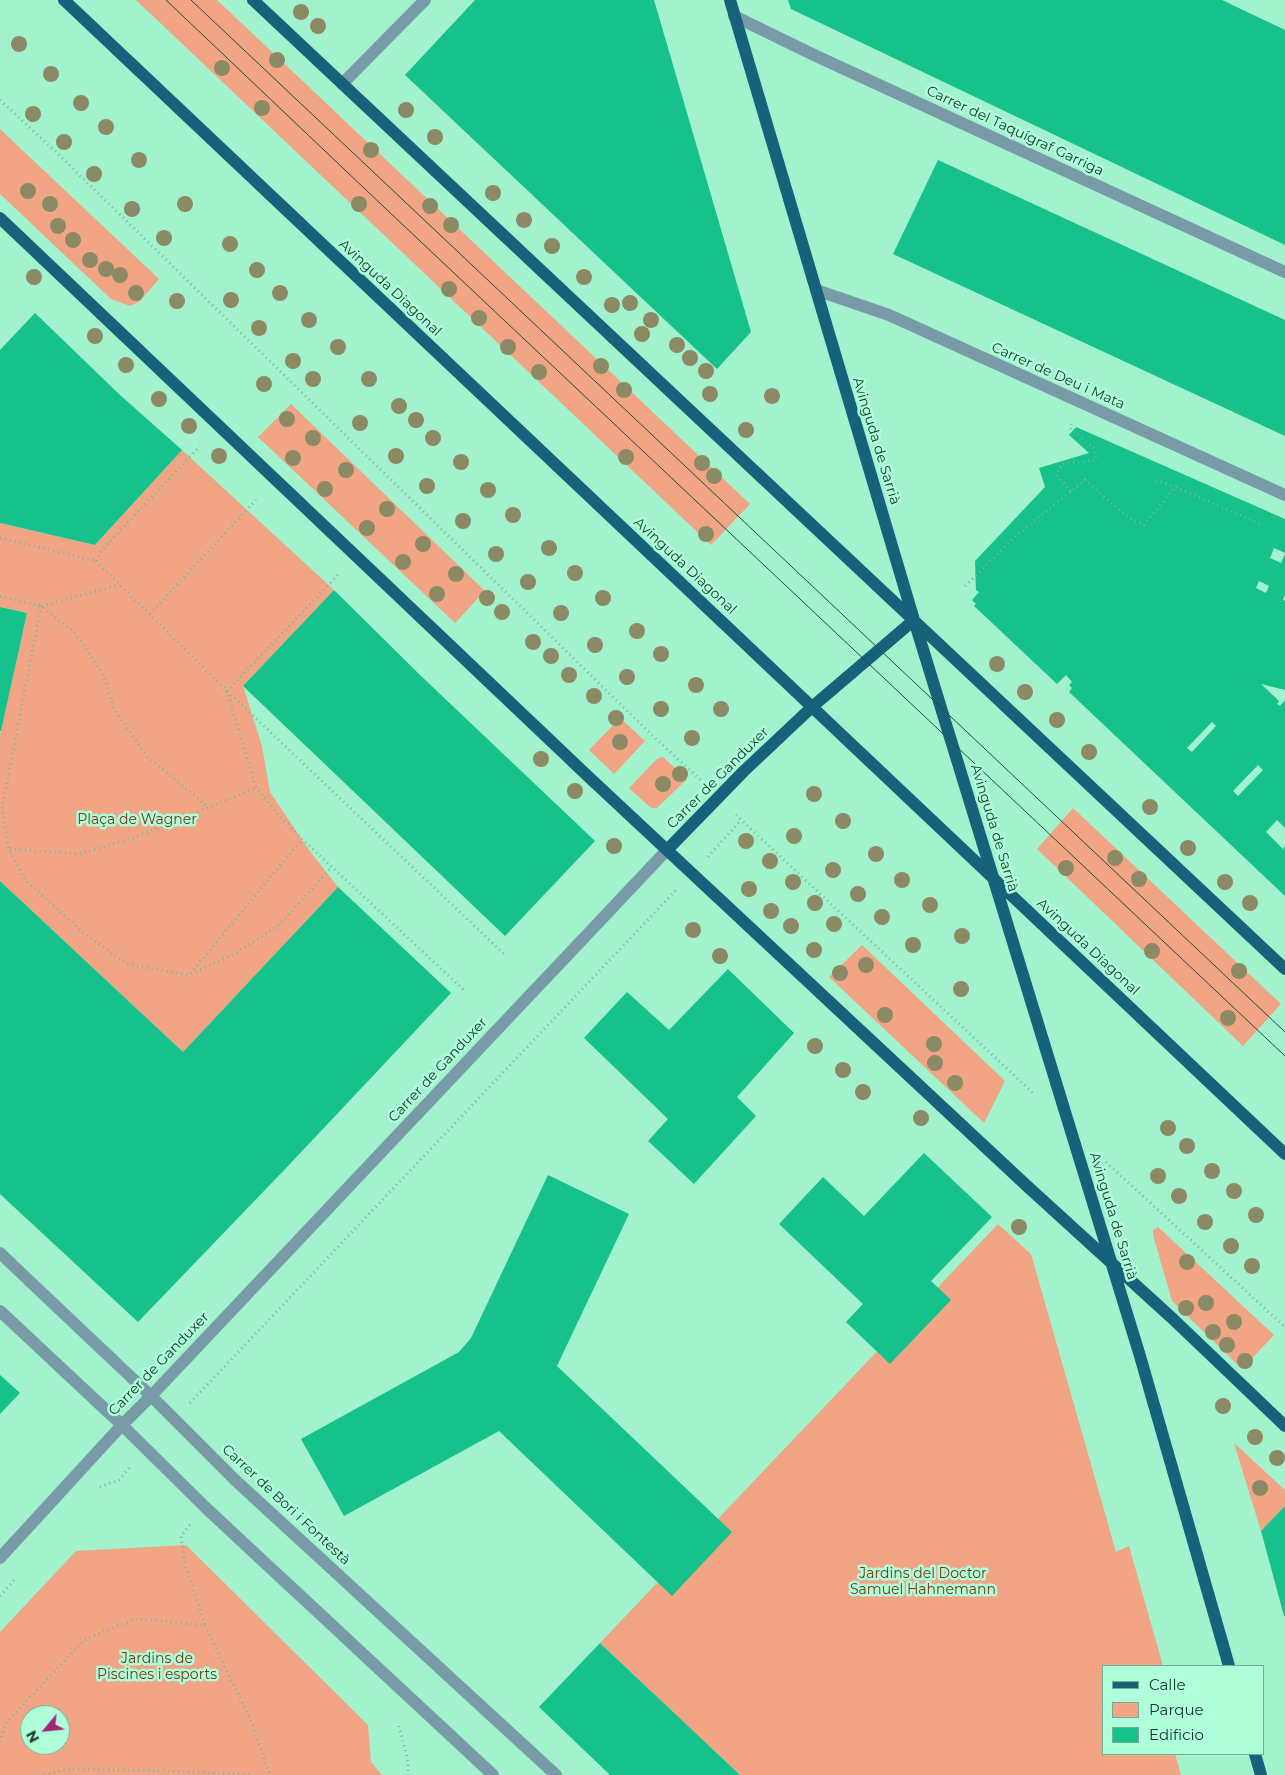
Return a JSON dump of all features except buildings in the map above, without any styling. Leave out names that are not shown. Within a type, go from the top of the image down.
[{"type":"main road","name":"Avinguda Diagonal","points":[[64,0],[1285,1154]]},
{"type":"main road","points":[[253,0],[1285,969]]},
{"type":"main road","name":"Avinguda de Sarrià","points":[[730,0],[914,620],[1072,1129],[1140,1356],[1229,1665]]},
{"type":"main road","points":[[0,218],[667,850],[1285,1426]]},
{"type":"main road","name":"Carrer de Ganduxer","points":[[667,850],[744,771],[812,706],[914,620]]},
{"type":"main road","points":[[1255,1755],[1261,1775]]},
{"type":"street","points":[[342,84],[425,0]]},
{"type":"street","name":"Carrer del Taquígraf Garriga","points":[[734,16],[814,55],[1285,272]]},
{"type":"street","name":"Carrer de Deu i Mata","points":[[816,290],[889,316],[1285,495]]},
{"type":"street","name":"Carrer de Ganduxer","points":[[0,1558],[122,1425],[152,1396],[667,850]]},
{"type":"street","name":"Carrer de Bori i Fontestà","points":[[0,1253],[152,1396],[234,1479],[556,1775]]},
{"type":"street","points":[[0,1311],[122,1425],[213,1515],[493,1775]]},
{"type":"path","points":[[0,100],[63,159],[693,773]]},
{"type":"path","points":[[1071,491],[1058,477],[1057,472],[1062,464],[1096,460],[1095,449],[1070,428],[1072,422]]},
{"type":"path","points":[[96,561],[102,550],[200,446]]},
{"type":"path","points":[[965,586],[1019,533],[1085,480],[1128,518],[1144,525],[1175,487]]},
{"type":"path","points":[[1156,480],[1260,524]]},
{"type":"path","points":[[150,614],[256,500]]},
{"type":"path","points":[[0,538],[96,561],[227,691],[504,954]]},
{"type":"path","points":[[227,691],[338,575]]},
{"type":"path","points":[[41,606],[119,585]]},
{"type":"path","points":[[0,596],[41,606],[75,634],[104,675],[114,709],[148,757],[208,807]]},
{"type":"path","points":[[41,606],[2,809],[9,848],[25,880],[82,931],[126,964],[189,975],[238,952],[278,926],[332,868]]},
{"type":"path","points":[[227,691],[256,788],[302,839],[466,992]]},
{"type":"path","points":[[9,848],[79,854],[133,838],[256,788]]},
{"type":"path","points":[[706,858],[741,820],[1023,1085]]},
{"type":"path","points":[[189,975],[302,839]]},
{"type":"path","points":[[190,1402],[674,893]]},
{"type":"path","points":[[1120,1175],[1285,1327]]},
{"type":"path","points":[[94,1494],[100,1487],[119,1480],[132,1466]]},
{"type":"path","points":[[194,1520],[181,1536],[185,1564],[205,1625],[250,1719],[270,1775]]},
{"type":"path","points":[[0,1596],[20,1574]]},
{"type":"path","points":[[0,1742],[6,1724],[84,1640],[135,1619],[205,1625]]},
{"type":"path","points":[[399,1726],[408,1761],[408,1775]]},
{"type":"path","points":[[44,1775],[68,1769],[175,1771],[251,1775]]},
{"type":"green space","points":[[136,0],[217,0],[750,504],[711,545]]},
{"type":"green space","points":[[0,129],[159,279],[139,302],[130,306],[111,299],[0,194]]},
{"type":"green space","points":[[291,404],[485,591],[455,623],[258,437]]},
{"type":"green space","name":"Plaça de Wagner","points":[[182,450],[334,590],[243,686],[262,746],[270,792],[309,850],[338,887],[183,1052],[0,881],[0,735],[27,613],[0,607],[0,523],[95,545]]},
{"type":"green space","points":[[620,718],[645,741],[614,774],[589,750]]},
{"type":"green space","points":[[663,757],[687,779],[657,808],[651,808],[629,788],[658,758]]},
{"type":"green space","points":[[1073,808],[1281,1004],[1243,1046],[1037,849]]},
{"type":"green space","points":[[862,945],[1005,1081],[984,1123],[829,977]]},
{"type":"green space","name":"Jardins del Doctor Samuel Hahnemann","points":[[998,1224],[1031,1254],[1116,1552],[1129,1546],[1163,1665],[1102,1665],[1102,1755],[1175,1755],[1181,1775],[740,1775],[600,1643]]},
{"type":"green space","points":[[1158,1227],[1274,1335],[1242,1369],[1172,1301],[1153,1235],[1153,1230]]},
{"type":"green space","points":[[1234,1443],[1285,1490],[1285,1506],[1261,1531]]},
{"type":"green space","name":"Jardins de Piscines i esports","points":[[186,1545],[368,1725],[371,1762],[382,1775],[0,1775],[0,1632],[76,1551]]},
{"type":"tram line","points":[[166,0],[1285,1056]]},
{"type":"tram line","points":[[191,0],[1285,1032]]}]
